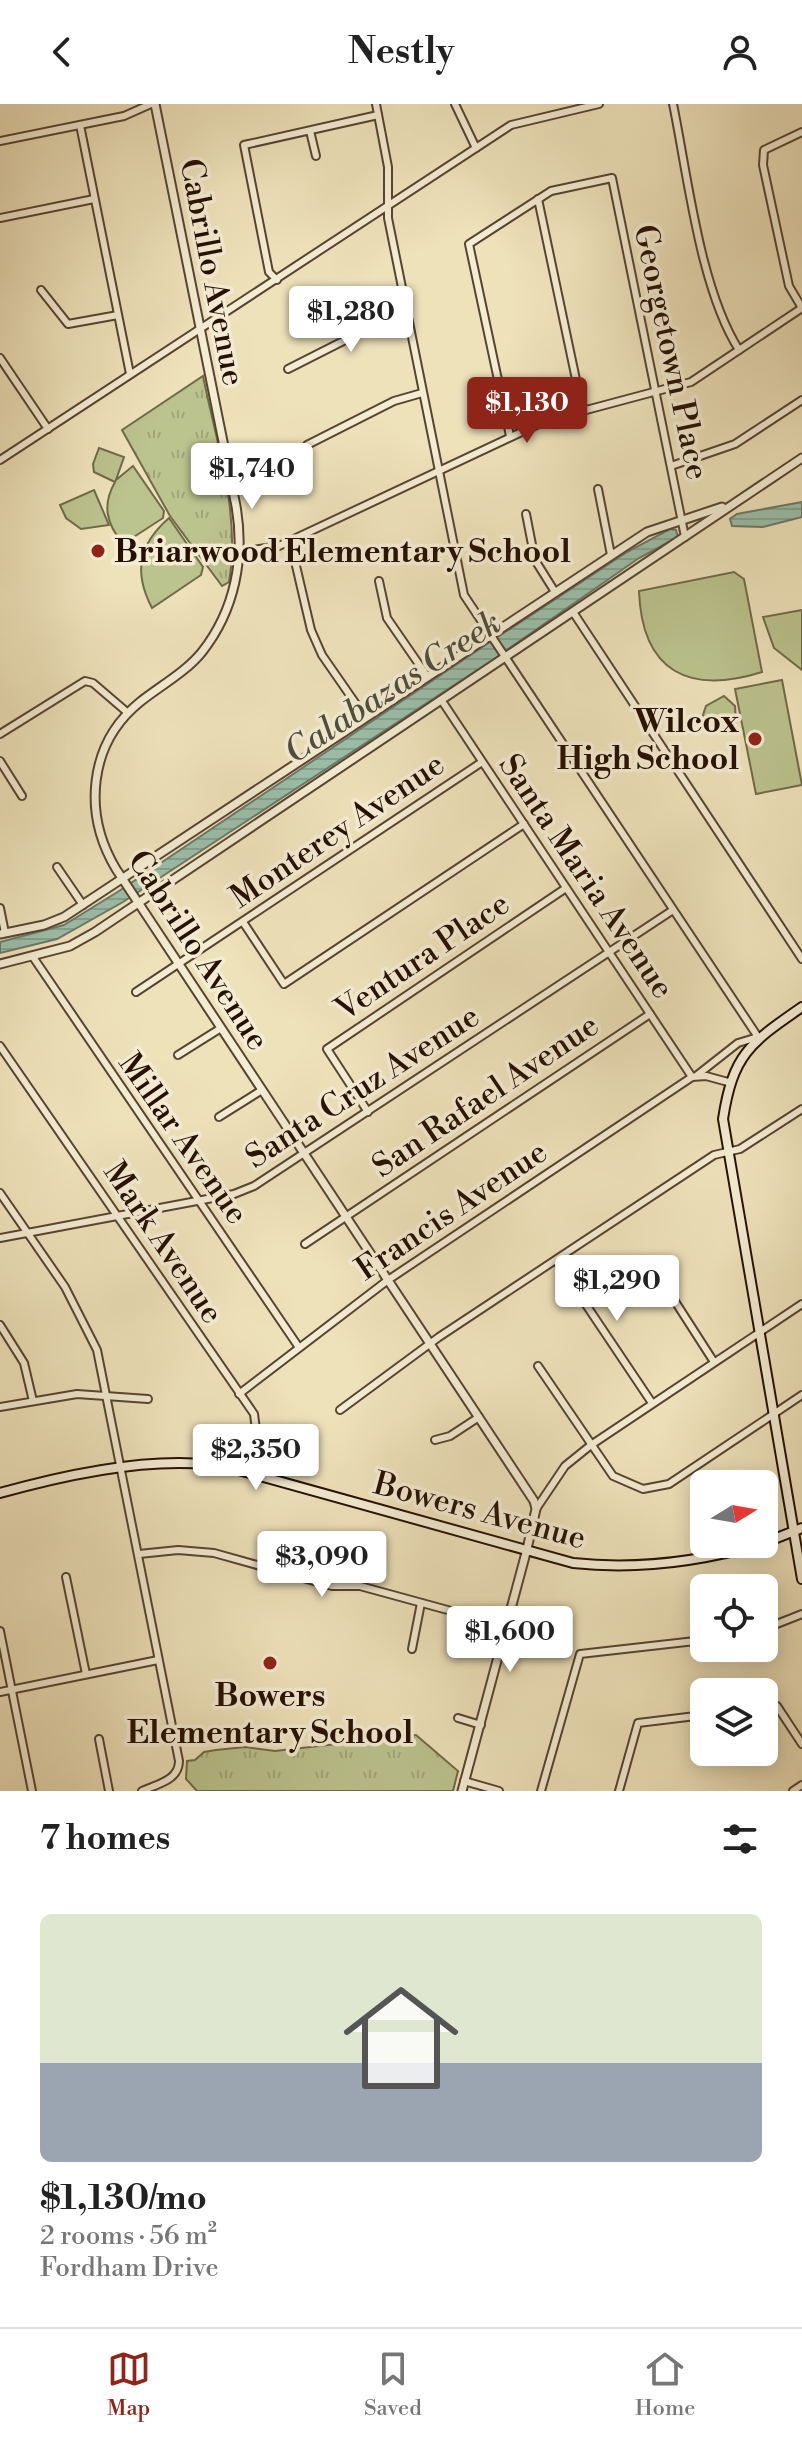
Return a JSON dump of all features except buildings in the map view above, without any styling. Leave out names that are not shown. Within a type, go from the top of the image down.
[{"type":"main road","points":[[802,1007],[758,1037],[728,1082],[723,1119],[773,1416],[798,1530],[802,1579]]},
{"type":"main road","name":"Bowers Avenue","points":[[0,1493],[121,1469],[199,1463],[252,1474],[573,1563],[620,1568],[703,1558]]},
{"type":"main road","name":"Bowers Avenue","points":[[778,1538],[798,1530]]},
{"type":"street","points":[[0,141],[124,116],[153,104]]},
{"type":"street","name":"Cabrillo Avenue","points":[[153,104],[236,506],[240,552],[235,587],[221,622],[201,653],[128,713],[102,756],[94,793],[98,830],[127,886],[530,1493],[536,1509]]},
{"type":"street","points":[[376,104],[388,167],[386,207],[464,595],[758,1037]]},
{"type":"street","points":[[455,104],[476,148]]},
{"type":"street","points":[[0,460],[476,148],[523,120],[597,104]]},
{"type":"street","points":[[673,104],[712,293],[727,332],[739,350]]},
{"type":"street","points":[[277,280],[268,271],[244,145],[378,115]]},
{"type":"street","points":[[80,125],[130,374]]},
{"type":"street","points":[[310,131],[316,156]]},
{"type":"street","points":[[240,552],[261,552],[290,540],[510,436],[582,408],[691,382],[802,308],[789,286],[763,165],[764,150],[771,143],[802,132]]},
{"type":"street","name":"Georgetown Place","points":[[538,199],[551,191],[612,178],[685,537]]},
{"type":"street","points":[[0,218],[94,199]]},
{"type":"street","points":[[510,436],[469,244],[538,199],[582,408]]},
{"type":"street","points":[[41,290],[68,324],[118,315]]},
{"type":"street","points":[[288,369],[363,331],[406,317]]},
{"type":"street","points":[[0,358],[48,429]]},
{"type":"street","points":[[307,445],[394,401],[422,393]]},
{"type":"street","points":[[671,466],[735,444],[802,400]]},
{"type":"street","points":[[0,964],[70,946],[139,904],[442,701],[503,655],[573,612],[802,458]]},
{"type":"street","points":[[598,489],[611,555]]},
{"type":"street","points":[[0,908],[3,934],[44,925],[127,886],[365,717],[647,532],[732,503]]},
{"type":"street","points":[[526,514],[535,560],[555,592]]},
{"type":"street","points":[[290,540],[311,630],[322,655],[365,717]]},
{"type":"street","points":[[379,581],[387,618],[427,676]]},
{"type":"street","points":[[573,612],[802,959]]},
{"type":"street","points":[[0,734],[85,681],[94,684],[128,713]]},
{"type":"street","name":"Santa Maria Avenue","points":[[442,701],[694,1076]]},
{"type":"street","points":[[0,761],[22,796]]},
{"type":"street","name":"Monterey Avenue","points":[[136,992],[482,762]]},
{"type":"street","points":[[243,922],[284,984],[524,824]]},
{"type":"street","points":[[57,867],[83,905]]},
{"type":"street","name":"Ventura Place","points":[[368,1112],[327,1049],[566,888]]},
{"type":"street","name":"Santa Cruz Avenue","points":[[0,1238],[245,1191],[673,910]]},
{"type":"street","name":"Millar Avenue","points":[[33,957],[298,1346]]},
{"type":"street","name":"San Rafael Avenue","points":[[305,1244],[650,1014]]},
{"type":"street","points":[[178,1055],[221,1028]]},
{"type":"street","name":"Francis Avenue","points":[[239,1394],[388,1280],[694,1076],[738,1043],[758,1037]]},
{"type":"street","name":"Mark Avenue","points":[[0,1046],[254,1414],[257,1429],[252,1474]]},
{"type":"street","points":[[694,1076],[728,1082]]},
{"type":"street","points":[[219,1117],[262,1090]]},
{"type":"street","points":[[340,1410],[430,1344],[714,1155],[740,1149],[802,1109]]},
{"type":"street","points":[[0,1193],[85,1321],[107,1393],[179,1770],[173,1777],[142,1791]]},
{"type":"street","points":[[556,1260],[652,1403]]},
{"type":"street","points":[[665,1279],[669,1292],[714,1362]]},
{"type":"street","points":[[462,1791],[536,1509],[565,1466],[652,1403],[802,1304]]},
{"type":"street","points":[[0,1325],[24,1363],[33,1401]]},
{"type":"street","points":[[538,1366],[613,1476],[643,1489],[669,1484],[802,1395]]},
{"type":"street","points":[[0,1407],[107,1393],[148,1399]]},
{"type":"street","points":[[435,1440],[450,1436],[479,1417]]},
{"type":"street","points":[[139,1554],[178,1550],[214,1553],[332,1586],[360,1586],[506,1626]]},
{"type":"street","points":[[66,1577],[86,1674]]},
{"type":"street","points":[[412,1649],[421,1603]]},
{"type":"street","points":[[778,1623],[802,1614]]},
{"type":"street","points":[[0,1631],[32,1791]]},
{"type":"street","points":[[541,1791],[580,1654],[690,1642]]},
{"type":"street","points":[[0,1692],[158,1660]]},
{"type":"street","points":[[778,1708],[802,1744]]},
{"type":"street","points":[[619,1791],[638,1723],[690,1717]]},
{"type":"street","points":[[458,1718],[481,1725]]},
{"type":"street","points":[[99,1739],[109,1791]]},
{"type":"street","points":[[464,1781],[499,1791]]},
{"type":"street","points":[[793,1791],[802,1785]]},
{"type":"green space","points":[[203,376],[220,452],[232,530],[229,582],[222,586],[170,516],[122,430]]},
{"type":"green space","points":[[99,448],[124,457],[116,480],[133,466],[164,511],[163,518],[123,544],[108,514],[108,498],[115,482],[94,472],[93,464]]},
{"type":"green space","points":[[94,490],[109,525],[81,529],[66,518],[60,505]]},
{"type":"green space","points":[[169,518],[203,567],[201,575],[152,608],[142,582],[142,559],[151,538]]},
{"type":"green space","points":[[734,572],[744,579],[762,672],[712,680],[692,678],[674,670],[660,658],[649,641],[642,619],[639,591]]},
{"type":"green space","points":[[802,610],[802,670],[774,648],[763,617]]},
{"type":"green space","points":[[782,680],[802,785],[756,794],[735,689]]},
{"type":"green space","points":[[724,696],[735,706],[736,722],[731,729],[713,733],[703,715],[706,706]]},
{"type":"green space","points":[[416,1735],[458,1771],[453,1791],[197,1791],[186,1779],[187,1761],[195,1760],[204,1752],[245,1747],[275,1751]]},
{"type":"shaded area","points":[[802,502],[802,517],[763,527],[732,526],[730,519],[737,514]]},
{"type":"shaded area","points":[[670,529],[676,530],[678,537],[639,558],[494,659],[123,902],[57,939],[0,953],[0,942],[64,925],[119,891],[627,552]]},
{"type":"place","name":"Briarwood Elementary School","points":[[98,551]]},
{"type":"place","name":"Wilcox High School","points":[[755,739]]},
{"type":"place","name":"Bowers Elementary School","points":[[270,1663]]},
{"type":"water label","name":"Calabazas Creek","points":[[392,686]]}]
